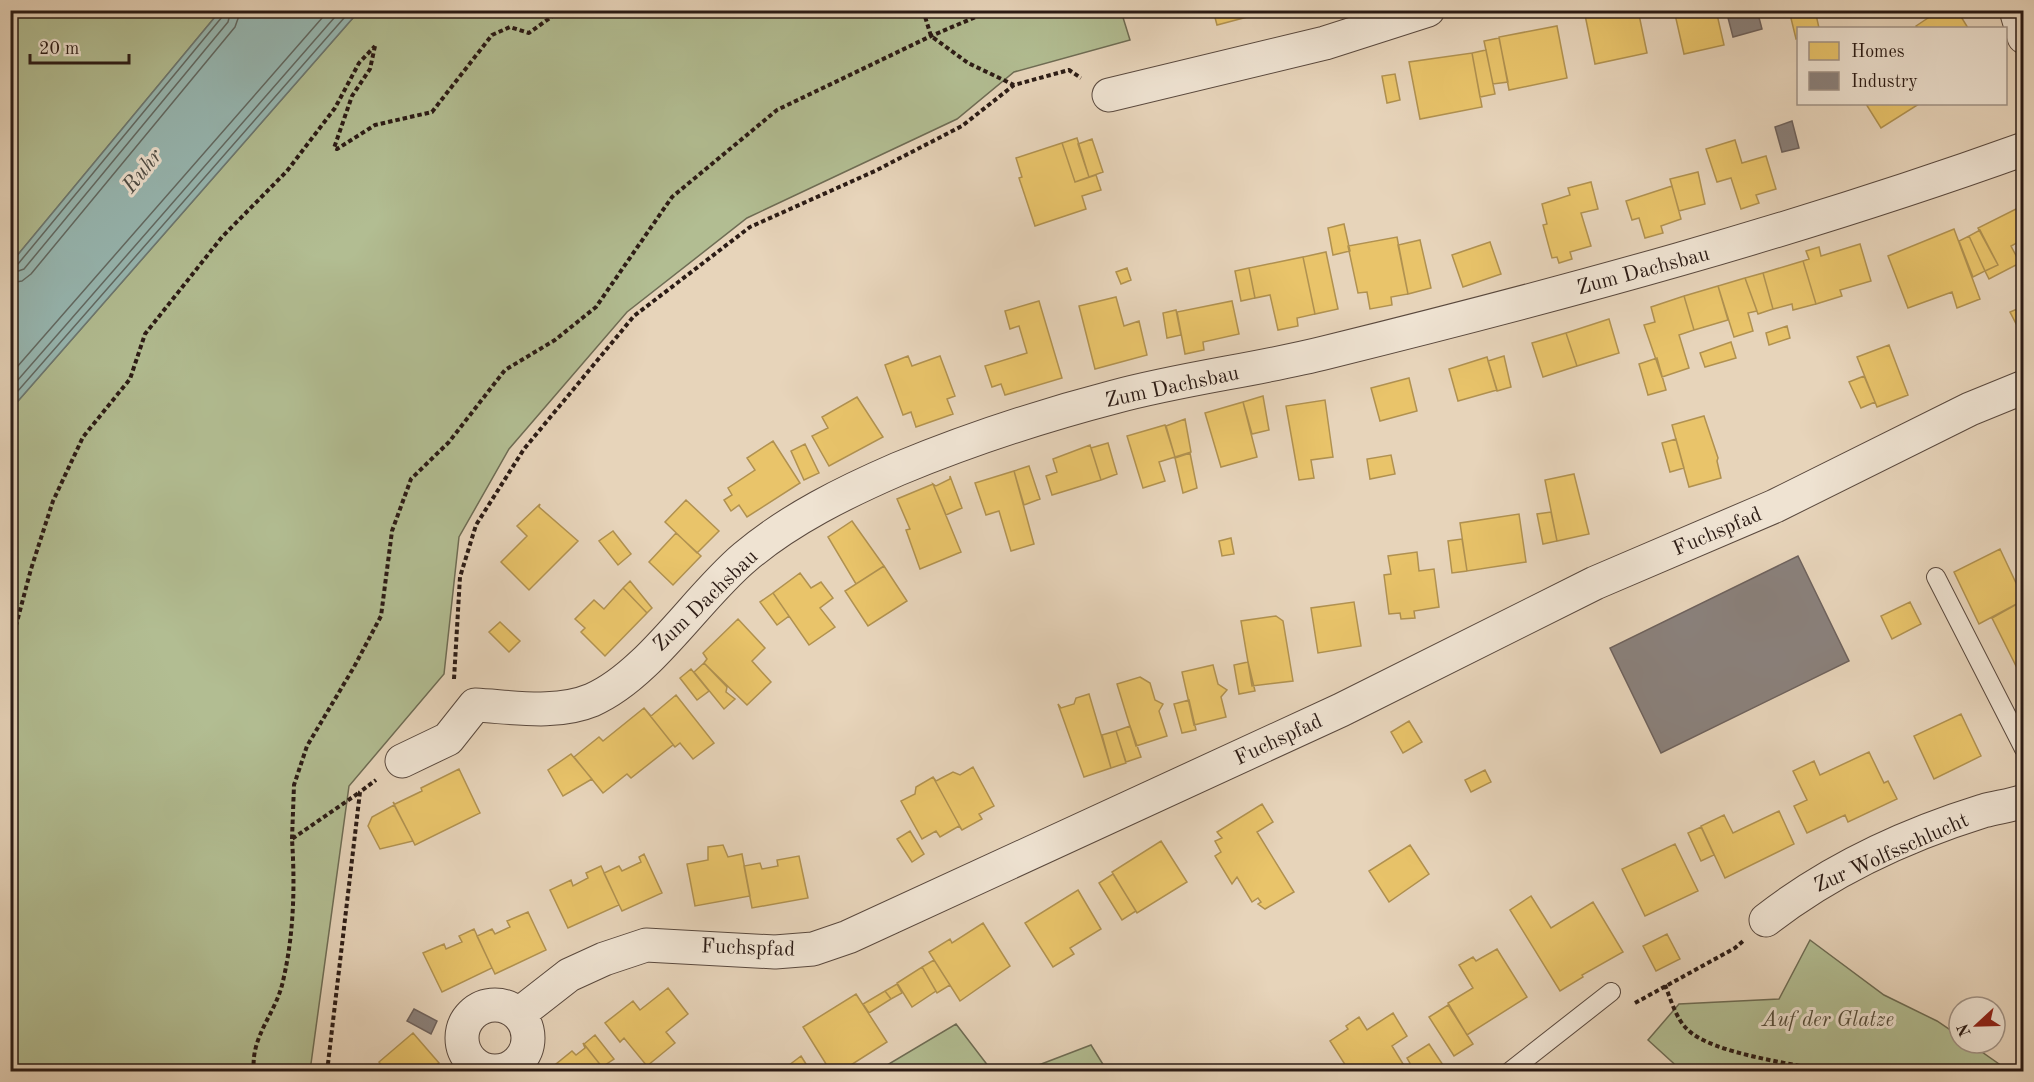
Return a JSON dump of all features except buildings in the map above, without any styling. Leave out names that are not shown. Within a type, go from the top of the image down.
[{"type":"street","points":[[1109,95],[1325,43],[1428,10]]},
{"type":"street","points":[[2016,10],[2024,37]]},
{"type":"street","name":"Zum Dachsbau","points":[[475,705],[560,709],[593,699],[626,679],[744,558],[797,520],[881,477],[958,444],[1117,396],[1287,362],[1501,309],[1753,240],[2024,149]]},
{"type":"street","name":"Fuchspfad","points":[[519,1014],[569,975],[604,959],[646,945],[775,952],[813,949],[848,937],[1341,710],[1595,583],[1775,506],[1970,408],[2024,387]]},
{"type":"street","points":[[402,760],[448,739],[475,705]]},
{"type":"street","name":"Zur Wolfsschlucht","points":[[1766,920],[1805,890],[1853,864],[1966,818],[2024,801]]},
{"type":"street","points":[[492,1005],[509,1008],[519,1014],[528,1034],[526,1050],[520,1060],[511,1067],[490,1071],[479,1067],[465,1052],[462,1041],[468,1019],[480,1008],[492,1005]]},
{"type":"lane","points":[[1936,577],[2024,749]]},
{"type":"lane","points":[[1509,1071],[1611,992]]},
{"type":"path","points":[[10,648],[31,569],[53,501],[83,437],[130,379],[145,334],[222,237],[287,171],[335,108],[359,63],[375,46],[370,69],[352,96],[333,148],[337,148],[375,125],[432,112],[492,34],[510,27],[529,33],[561,10]]},
{"type":"path","points":[[923,10],[931,36],[968,63],[1014,85]]},
{"type":"path","points":[[254,1071],[252,1054],[283,983],[295,891],[292,838],[294,785],[307,746],[354,668],[381,616],[392,531],[411,478],[449,442],[505,370],[555,340],[596,307],[672,198],[777,110],[931,36],[992,10]]},
{"type":"path","points":[[475,705],[453,678],[460,577],[476,525],[524,449],[634,316],[750,227],[875,171],[962,126],[1014,85],[1069,70],[1109,95]]},
{"type":"path","points":[[292,838],[360,792],[402,760]]},
{"type":"path","points":[[327,1071],[360,792]]},
{"type":"path","points":[[1766,920],[1735,948],[1665,985],[1678,1018],[1695,1036],[1724,1048],[1831,1071]]},
{"type":"green space","points":[[11,11],[220,11],[11,263]]},
{"type":"green space","points":[[359,11],[1121,11],[1130,40],[1014,72],[957,119],[747,218],[627,312],[509,449],[459,537],[444,674],[349,786],[310,1071],[11,1072],[11,409]]},
{"type":"green space","name":"Auf der Glatze","points":[[1810,940],[1884,995],[1947,1028],[1947,1055],[1986,1055],[2009,1071],[1682,1071],[1648,1040],[1679,1004],[1779,999]]},
{"type":"green space","points":[[956,1024],[992,1071],[877,1071]]},
{"type":"green space","points":[[1091,1045],[1104,1066],[1095,1071],[1023,1071]]},
{"type":"water","name":"Ruhr","points":[[220,11],[359,11],[11,409],[11,263]]}]
